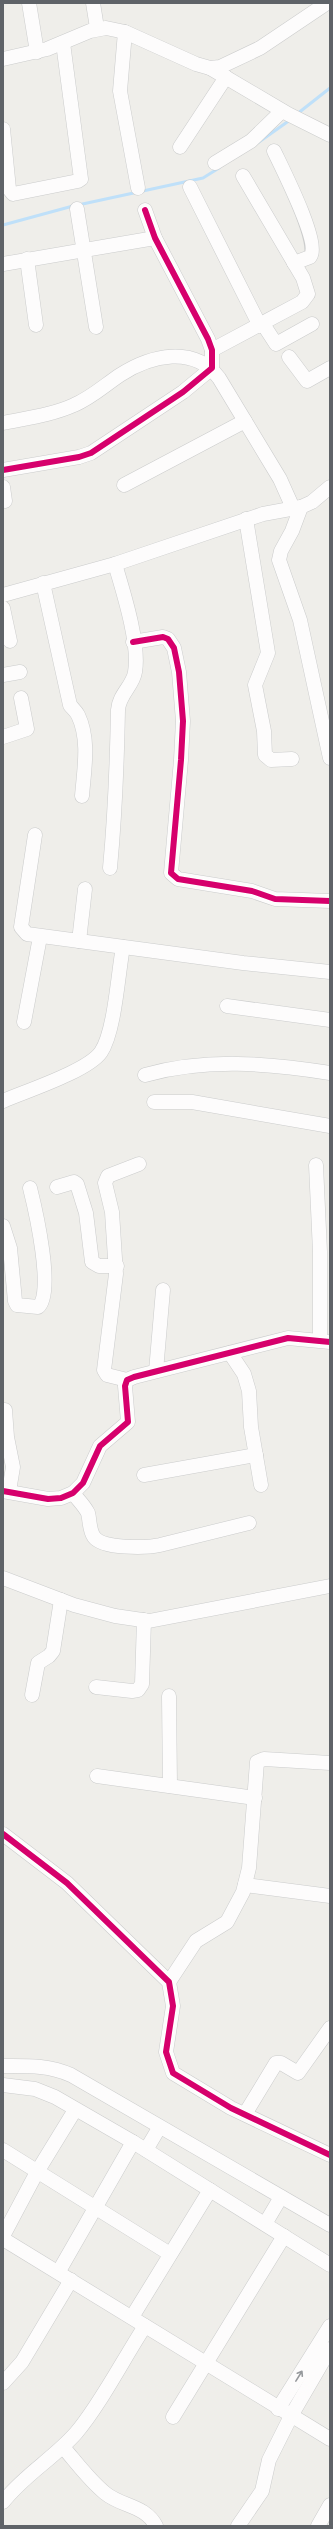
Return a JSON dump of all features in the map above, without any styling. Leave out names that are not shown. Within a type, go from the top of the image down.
[{"type":"street","points":[[29,3],[38,52]]},
{"type":"street","points":[[92,3],[97,28]]},
{"type":"street","points":[[210,68],[234,62],[260,48],[327,3]]},
{"type":"street","points":[[3,59],[38,52],[97,28],[125,32],[196,64],[210,68],[290,115],[330,135]]},
{"type":"street","points":[[125,32],[120,91],[138,188]]},
{"type":"street","points":[[3,129],[9,189],[13,194],[78,181],[81,178],[63,43]]},
{"type":"street","points":[[180,147],[226,77]]},
{"type":"street","points":[[215,163],[290,115]]},
{"type":"street","points":[[274,151],[298,204],[313,250],[310,257],[294,263]]},
{"type":"street","points":[[212,350],[262,325],[306,298],[307,288],[243,176]]},
{"type":"street","points":[[190,187],[262,325],[276,344],[312,324]]},
{"type":"street","points":[[77,209],[96,327]]},
{"type":"street","points":[[146,210],[155,238],[212,350],[212,368],[297,507],[290,535],[281,551],[279,560],[300,620],[330,758]]},
{"type":"street","points":[[3,264],[155,238]]},
{"type":"street","points":[[27,259],[36,325]]},
{"type":"street","points":[[3,423],[47,414],[75,405],[121,374],[151,360],[182,355],[212,368]]},
{"type":"street","points":[[289,358],[307,381],[330,368]]},
{"type":"street","points":[[3,470],[79,457],[91,453],[183,392],[212,368]]},
{"type":"street","points":[[124,485],[245,421]]},
{"type":"street","points":[[3,595],[115,564],[246,520],[297,507],[312,502],[330,487]]},
{"type":"street","points":[[246,520],[268,653],[255,685],[264,731],[265,756],[271,760],[292,759]]},
{"type":"street","points":[[110,868],[117,790],[118,709],[123,693],[135,673],[132,636],[115,564]]},
{"type":"street","points":[[43,583],[70,705],[77,713],[84,732],[86,744],[82,796]]},
{"type":"street","points":[[3,608],[10,641]]},
{"type":"street","points":[[132,636],[163,637],[168,639],[174,648],[179,672],[182,721],[181,760],[171,873],[178,879],[252,891],[274,899],[330,901]]},
{"type":"street","points":[[3,675],[20,672]]},
{"type":"street","points":[[3,737],[27,729],[21,698]]},
{"type":"street","points":[[35,835],[21,927],[27,934],[40,937],[243,963],[330,972]]},
{"type":"street","points":[[79,941],[85,889]]},
{"type":"street","points":[[24,1022],[40,937]]},
{"type":"street","points":[[3,1101],[73,1071],[89,1063],[100,1053],[109,1032],[122,947]]},
{"type":"street","points":[[227,1006],[330,1020]]},
{"type":"street","points":[[145,1075],[170,1068],[208,1064],[282,1065],[330,1073]]},
{"type":"street","points":[[154,1102],[192,1102],[330,1126]]},
{"type":"street","points":[[139,1164],[108,1176],[105,1179],[105,1188],[112,1212],[117,1266],[104,1370],[107,1375],[127,1380],[156,1371],[288,1338],[325,1341],[316,1165]]},
{"type":"street","points":[[57,1187],[74,1182],[77,1184],[86,1213],[92,1262],[99,1266],[117,1266]]},
{"type":"street","points":[[3,1226],[10,1248],[14,1301],[17,1305],[38,1307],[43,1300],[44,1261],[42,1241],[30,1188]]},
{"type":"street","points":[[156,1371],[163,1290]]},
{"type":"street","points":[[230,1353],[244,1374],[248,1386],[256,1455],[262,1485]]},
{"type":"street","points":[[5,1410],[7,1437],[13,1467],[6,1491],[48,1499],[62,1498],[73,1493],[83,1483],[100,1446],[128,1422],[125,1386],[127,1380]]},
{"type":"street","points":[[144,1476],[256,1455]]},
{"type":"street","points":[[73,1493],[88,1514],[94,1536],[99,1541],[113,1544],[145,1548],[249,1523]]},
{"type":"street","points":[[3,1578],[60,1600],[115,1616],[144,1620],[330,1586]]},
{"type":"street","points":[[32,1694],[38,1663],[49,1656],[53,1651],[60,1600]]},
{"type":"street","points":[[96,1687],[132,1691],[138,1690],[142,1684],[144,1620]]},
{"type":"street","points":[[169,1696],[170,1786]]},
{"type":"street","points":[[169,1982],[196,1941],[227,1922],[233,1914],[245,1885],[249,1868],[256,1798],[255,1769],[260,1759],[330,1763]]},
{"type":"street","points":[[96,1776],[256,1798]]},
{"type":"street","points":[[3,1834],[67,1883],[169,1982],[173,2006],[166,2052],[172,2073],[245,2114],[330,2155]]},
{"type":"street","points":[[245,1885],[330,1896]]},
{"type":"street","points":[[245,2114],[276,2063],[281,2063],[298,2073],[330,2028]]},
{"type":"street","points":[[3,2066],[39,2066],[55,2068],[71,2075],[153,2139],[210,2190],[273,2211],[330,2225]]},
{"type":"street","points":[[3,2085],[35,2089],[55,2097],[75,2110],[133,2142],[153,2139],[273,2211],[284,2236],[330,2265]]},
{"type":"street","points":[[3,2236],[37,2172],[75,2110]]},
{"type":"street","points":[[59,2272],[133,2142]]},
{"type":"street","points":[[3,2150],[170,2254]]},
{"type":"street","points":[[132,2317],[210,2190]]},
{"type":"street","points":[[173,2417],[284,2236]]},
{"type":"street","points":[[3,2239],[132,2317],[206,2365],[330,2439]]},
{"type":"street","points":[[3,2384],[22,2362],[71,2280]]},
{"type":"street","points":[[3,2502],[22,2479],[63,2447],[86,2419],[145,2326]]},
{"type":"street","points":[[278,2409],[330,2326]]},
{"type":"street","points":[[238,2526],[262,2491],[269,2460],[291,2416],[330,2349]]},
{"type":"street","points":[[63,2447],[107,2495],[145,2512],[151,2516],[156,2526]]},
{"type":"street","points":[[318,2526],[330,2505]]},
{"type":"waterway","points":[[297,114],[330,88]]},
{"type":"waterway","points":[[259,142],[290,120]]},
{"type":"waterway","points":[[78,205],[203,178],[219,168]]},
{"type":"waterway","points":[[3,225],[73,206]]},
{"type":"cycle path","points":[[3,470],[79,457],[91,453],[183,392],[212,368],[212,350],[208,339],[155,238],[145,210]]},
{"type":"cycle path","points":[[133,642],[163,637],[168,639],[174,648],[179,672],[183,721],[171,873],[178,879],[252,891],[275,899],[330,901]]},
{"type":"cycle path","points":[[3,1491],[48,1499],[61,1498],[73,1493],[83,1483],[100,1446],[128,1422],[125,1386],[127,1380],[288,1338],[330,1342]]},
{"type":"cycle path","points":[[3,1834],[67,1883],[169,1982],[173,2006],[166,2052],[173,2073],[231,2108],[330,2155]]}]
